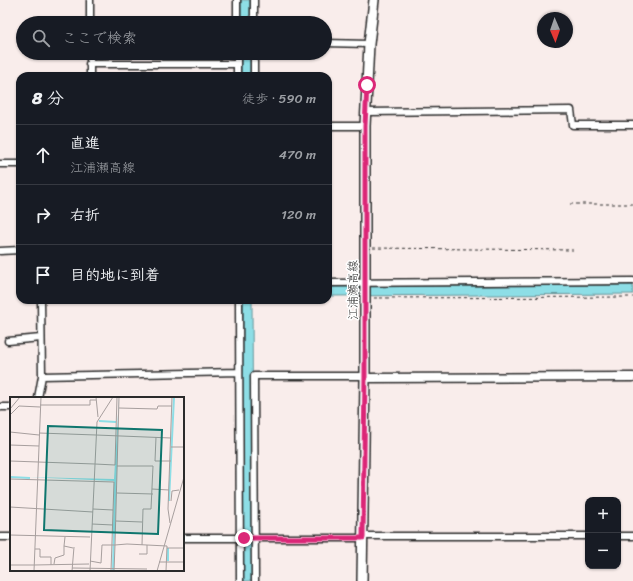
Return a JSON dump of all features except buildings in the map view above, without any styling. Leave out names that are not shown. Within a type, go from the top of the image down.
[{"type":"main road","name":"江浦瀬高線","points":[[362,581],[365,377],[368,297],[365,284],[365,126],[369,44],[374,0]]},
{"type":"street","points":[[90,0],[90,16]]},
{"type":"street","points":[[237,0],[237,16]]},
{"type":"street","points":[[254,0],[254,16]]},
{"type":"street","points":[[332,43],[369,44]]},
{"type":"street","points":[[90,60],[90,72]]},
{"type":"street","points":[[237,60],[237,72]]},
{"type":"street","points":[[254,60],[254,72]]},
{"type":"street","points":[[90,64],[237,64]]},
{"type":"street","points":[[366,112],[571,110],[573,125],[633,125]]},
{"type":"street","points":[[332,126],[365,126]]},
{"type":"street","points":[[0,164],[16,164]]},
{"type":"street","points":[[0,251],[16,250]]},
{"type":"street","points":[[332,283],[633,281]]},
{"type":"street","points":[[38,397],[42,376],[41,304]]},
{"type":"street","points":[[239,304],[242,538],[240,581]]},
{"type":"street","points":[[8,340],[41,338]]},
{"type":"street","points":[[42,376],[239,372]]},
{"type":"street","points":[[255,581],[254,376],[633,377]]},
{"type":"street","points":[[184,538],[585,536]]},
{"type":"street","points":[[621,536],[633,536]]},
{"type":"path","points":[[570,204],[633,204]]},
{"type":"path","points":[[370,248],[573,250]]},
{"type":"path","points":[[368,297],[633,297]]},
{"type":"water","points":[[241,0],[250,0],[250,16],[241,16]]},
{"type":"water","points":[[241,60],[250,60],[250,72],[241,72]]},
{"type":"water","points":[[633,285],[633,294],[332,296],[332,287]]},
{"type":"water","points":[[243,304],[252,304],[253,532],[250,532],[252,544],[252,581],[243,581],[242,544],[246,543],[246,532],[242,532]]},
{"type":"route","points":[[244,538],[363,538],[365,376],[365,126],[367,85]]}]
